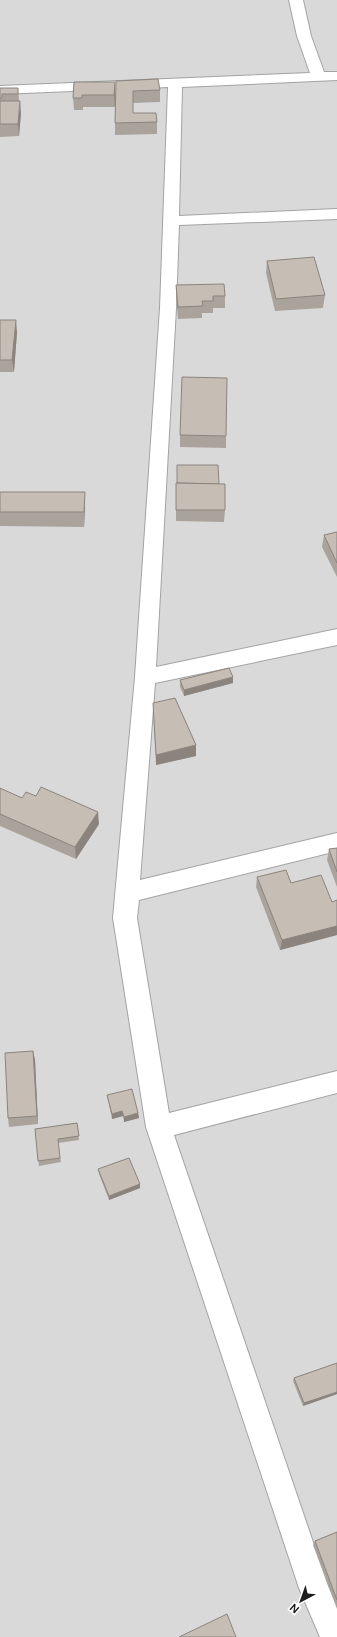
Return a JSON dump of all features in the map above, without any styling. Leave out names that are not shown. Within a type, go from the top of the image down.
[{"type":"street","points":[[296,0],[304,36],[319,77]]},
{"type":"street","points":[[0,90],[337,76]]},
{"type":"street","points":[[175,83],[168,308],[145,676],[125,918],[159,1126],[314,1588],[335,1637]]},
{"type":"street","points":[[170,221],[337,214]]},
{"type":"street","points":[[145,676],[337,637]]},
{"type":"street","points":[[128,893],[337,842]]},
{"type":"street","points":[[159,1126],[337,1082]]},
{"type":"shaded area","points":[[0,0],[337,0],[337,1637],[0,1637]]},
{"type":"building","points":[[158,79],[160,90],[133,91],[133,113],[156,113],[157,122],[115,123],[116,81]]},
{"type":"building","points":[[74,82],[115,82],[114,95],[82,95],[82,98],[73,98]]},
{"type":"building","points":[[0,88],[18,88],[18,94],[2,94],[2,98],[0,98]]},
{"type":"building","points":[[0,101],[20,101],[18,124],[0,124]]},
{"type":"building","points":[[314,257],[325,295],[276,299],[267,261]]},
{"type":"building","points":[[224,284],[225,296],[213,296],[213,301],[202,301],[203,306],[178,307],[176,285]]},
{"type":"building","points":[[0,320],[16,320],[12,360],[0,360]]},
{"type":"building","points":[[182,377],[227,378],[226,436],[180,435]]},
{"type":"building","points":[[177,465],[218,465],[219,484],[177,483]]},
{"type":"building","points":[[176,483],[225,484],[225,510],[176,510]]},
{"type":"building","points":[[0,492],[85,492],[84,512],[0,512]]},
{"type":"building","points":[[337,532],[337,563],[324,535]]},
{"type":"building","points":[[229,668],[233,677],[184,690],[180,680]]},
{"type":"building","points":[[175,698],[196,745],[156,755],[153,703]]},
{"type":"building","points":[[41,787],[98,812],[75,847],[0,814],[0,788],[22,798],[26,792],[36,796]]},
{"type":"building","points":[[337,848],[337,872],[329,849]]},
{"type":"building","points":[[286,870],[291,883],[321,875],[332,902],[337,900],[337,926],[282,940],[257,877]]},
{"type":"building","points":[[33,1051],[37,1116],[8,1118],[5,1053]]},
{"type":"building","points":[[132,1089],[138,1113],[124,1117],[122,1111],[112,1114],[107,1095]]},
{"type":"building","points":[[77,1123],[79,1136],[58,1139],[60,1158],[38,1161],[35,1129]]},
{"type":"building","points":[[129,1158],[140,1184],[109,1196],[98,1169]]},
{"type":"building","points":[[337,1363],[337,1392],[304,1403],[294,1378]]},
{"type":"building","points":[[337,1532],[337,1600],[315,1541]]},
{"type":"building","points":[[227,1614],[236,1637],[179,1637]]}]
